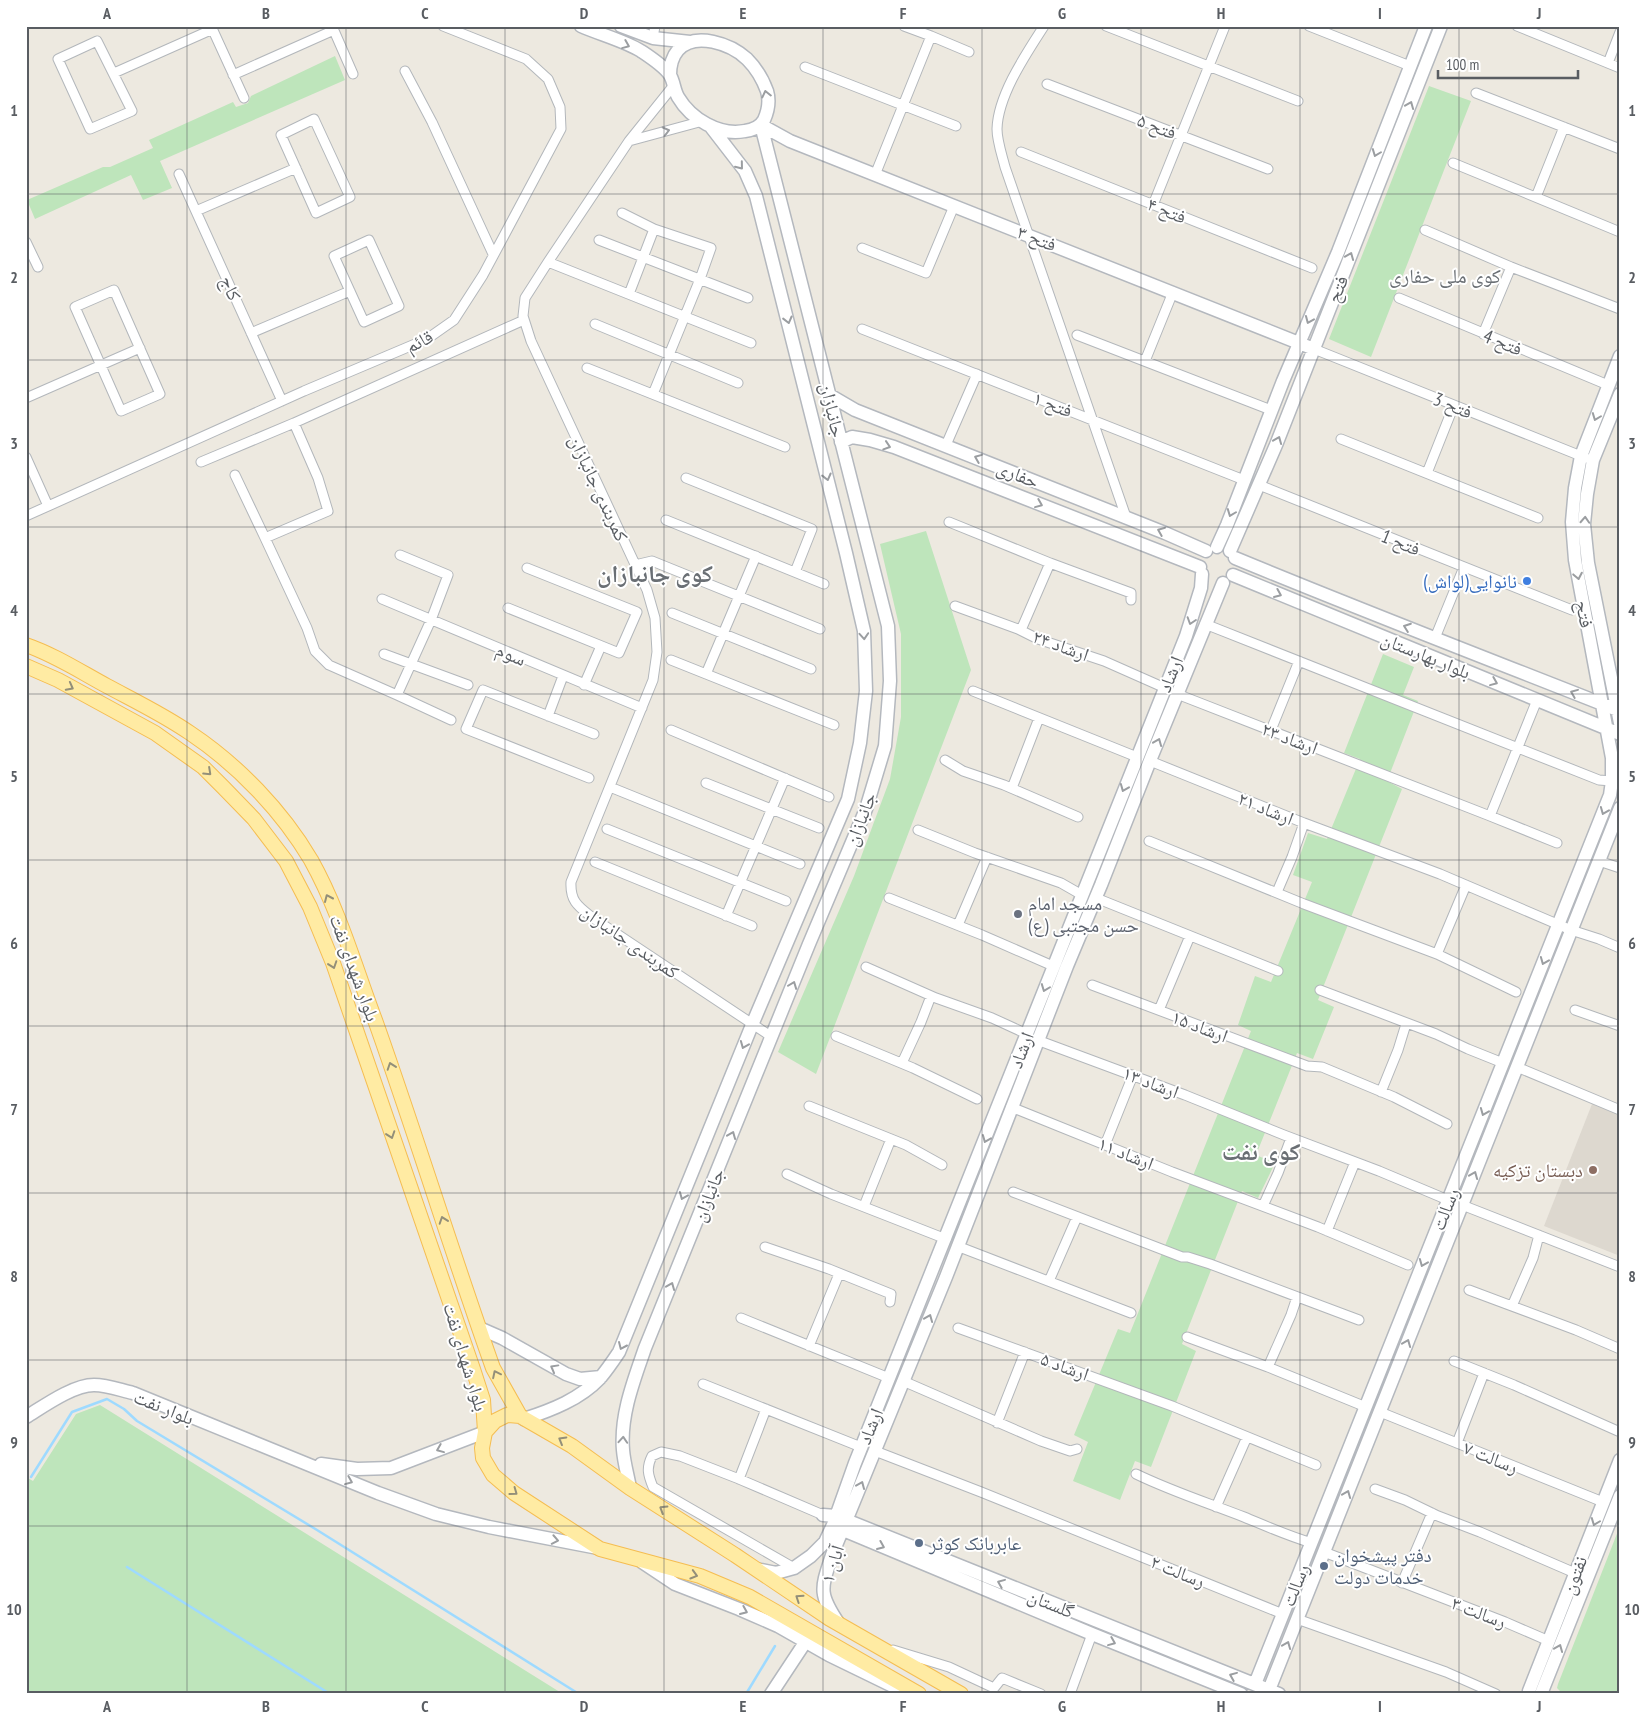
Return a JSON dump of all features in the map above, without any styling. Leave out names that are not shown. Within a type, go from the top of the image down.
[{"type":"main road","name":"بلوار شهدای نفت","points":[[26,645],[57,659],[152,709],[216,752],[277,813],[311,861],[340,925],[384,1046],[493,1368],[522,1417]]},
{"type":"main road","name":"بلوار شهدای نفت","points":[[26,666],[58,680],[154,733],[195,761],[240,803],[286,861],[310,907],[333,963],[476,1378],[483,1400],[485,1432],[482,1448],[483,1458],[493,1475],[514,1493],[600,1549],[700,1576],[750,1597],[919,1694]]},
{"type":"main road","points":[[485,1432],[495,1421],[507,1415],[522,1417],[572,1446],[630,1488],[756,1568],[839,1625],[961,1694]]},
{"type":"street","name":"قائم","points":[[26,516],[282,401],[427,339],[454,320],[482,275],[561,129],[560,107],[548,79],[526,59],[443,26]]},
{"type":"street","points":[[581,26],[640,50],[672,80]]},
{"type":"street","points":[[621,26],[654,32],[690,42],[704,40],[732,48],[746,59],[758,73],[767,92],[768,109],[762,125],[752,130],[728,131],[707,124],[692,114],[678,96],[672,80],[671,62],[678,50],[690,42]]},
{"type":"street","points":[[904,26],[969,52]]},
{"type":"street","points":[[1044,26],[1012,81],[1000,108],[997,130],[1005,167],[1126,517]]},
{"type":"street","points":[[1106,26],[1298,100]]},
{"type":"street","points":[[1153,205],[1225,26]]},
{"type":"street","points":[[1309,26],[1410,66]]},
{"type":"street","name":"فتح","points":[[1212,549],[1244,480],[1299,342],[1338,252],[1426,26]]},
{"type":"street","name":"فتح","points":[[1233,555],[1441,26]]},
{"type":"street","points":[[1517,26],[1620,68]]},
{"type":"street","points":[[114,73],[212,28],[244,98]]},
{"type":"street","points":[[233,75],[333,28],[353,74]]},
{"type":"street","points":[[1608,63],[1620,32]]},
{"type":"street","points":[[875,175],[931,36]]},
{"type":"street","points":[[98,41],[114,73],[132,111],[90,129],[58,59],[98,41]]},
{"type":"street","points":[[805,67],[956,126]]},
{"type":"street","points":[[405,71],[432,122],[493,254]]},
{"type":"street","name":"کمربندی جانبازان","points":[[672,80],[629,141],[525,298],[523,316],[531,340],[635,565],[655,618],[657,652],[653,680],[571,882],[571,891],[576,904],[593,918],[772,1037]]},
{"type":"street","name":"فتح ۵","points":[[1047,84],[1268,169]]},
{"type":"street","points":[[1476,93],[1620,149]]},
{"type":"street","points":[[314,119],[350,197],[316,213],[296,168],[281,135],[314,119]]},
{"type":"street","points":[[629,141],[707,124]]},
{"type":"street","name":"جانبازان","points":[[522,1417],[563,1404],[584,1392],[600,1377],[619,1352],[752,1025],[848,799],[860,743],[866,691],[864,631],[846,553],[756,196],[745,171],[707,124]]},
{"type":"street","name":"فتح ۳","points":[[762,125],[790,141],[1314,349]]},
{"type":"street","name":"جانبازان","points":[[630,1488],[623,1449],[625,1417],[630,1390],[645,1348],[809,944],[866,809],[885,746],[890,681],[888,626],[762,125]]},
{"type":"street","points":[[1536,197],[1564,127]]},
{"type":"street","name":"فتح ۴","points":[[1021,152],[1312,268]]},
{"type":"street","points":[[1453,163],[1620,232]]},
{"type":"street","points":[[196,211],[296,168]]},
{"type":"street","name":"کاج","points":[[179,174],[282,401]]},
{"type":"street","points":[[862,248],[926,273],[954,206]]},
{"type":"street","points":[[622,214],[654,229],[711,248],[653,394]]},
{"type":"street","points":[[629,294],[654,229]]},
{"type":"street","points":[[1425,230],[1620,309]]},
{"type":"street","points":[[370,240],[399,306],[364,322],[350,291],[334,256],[370,240]]},
{"type":"street","points":[[599,240],[748,298]]},
{"type":"street","points":[[26,242],[38,267]]},
{"type":"street","points":[[548,262],[751,343]]},
{"type":"street","points":[[1483,334],[1511,266]]},
{"type":"street","points":[[114,290],[140,348],[160,394],[121,411],[75,307],[114,290]]},
{"type":"street","points":[[252,334],[350,291]]},
{"type":"street","points":[[1144,361],[1173,292]]},
{"type":"street","name":"فتح 4","points":[[1399,298],[1608,385]]},
{"type":"street","points":[[201,462],[294,423],[524,320]]},
{"type":"street","points":[[595,324],[738,383]]},
{"type":"street","name":"فتح ۱","points":[[862,329],[1244,480]]},
{"type":"street","points":[[1077,335],[1271,410]]},
{"type":"street","points":[[26,398],[140,348]]},
{"type":"street","name":"فتح 3","points":[[1314,349],[1587,458]]},
{"type":"street","name":"فتح","points":[[1620,356],[1608,385],[1587,458],[1587,494],[1584,524],[1588,563],[1620,723]]},
{"type":"street","points":[[587,368],[785,447]]},
{"type":"street","points":[[946,445],[977,374]]},
{"type":"street","name":"فتح","points":[[1607,728],[1575,560],[1572,522],[1575,488],[1587,458],[1620,394]]},
{"type":"street","name":"حفاری","points":[[831,396],[855,410],[1212,549]]},
{"type":"street","points":[[1427,473],[1454,405]]},
{"type":"street","points":[[265,538],[328,510],[318,478],[294,423]]},
{"type":"street","name":"حفاری","points":[[841,442],[852,437],[870,440],[894,448],[1201,570]]},
{"type":"street","points":[[1341,439],[1538,518]]},
{"type":"street","points":[[26,457],[48,506]]},
{"type":"street","points":[[235,475],[307,628],[315,651],[328,665],[398,694],[451,720]]},
{"type":"street","points":[[686,478],[812,529],[795,572]]},
{"type":"street","name":"فتح 1","points":[[1259,485],[1572,610]]},
{"type":"street","points":[[666,520],[824,584]]},
{"type":"street","points":[[949,522],[1050,563],[1131,592],[1131,600]]},
{"type":"street","points":[[846,553],[868,548]]},
{"type":"street","points":[[1226,548],[1233,555],[1236,564],[1228,579],[1211,582],[1201,570],[1202,556],[1212,549],[1226,548]]},
{"type":"street","points":[[398,694],[431,620],[448,576],[400,555]]},
{"type":"street","name":"بلوار بهارستان","points":[[1233,555],[1367,613],[1618,710]]},
{"type":"street","points":[[706,674],[756,556]]},
{"type":"street","points":[[635,565],[652,560],[820,629]]},
{"type":"street","points":[[1021,630],[1050,563]]},
{"type":"street","points":[[1435,638],[1464,567]]},
{"type":"street","points":[[508,608],[619,653],[637,612],[527,568]]},
{"type":"street","name":"ارشاد","points":[[836,1521],[875,1451],[957,1246],[965,1207],[1073,934],[1082,895],[1186,636],[1201,588],[1201,570]]},
{"type":"street","name":"ارشاد","points":[[1032,1037],[1054,966],[1096,898],[1205,624],[1228,579]]},
{"type":"street","name":"بلوار بهارستان","points":[[1228,579],[1620,734]]},
{"type":"street","name":"سوم","points":[[382,599],[642,708]]},
{"type":"street","name":"ارشاد ۲۴","points":[[955,606],[1021,630],[1038,639],[1104,661],[1165,688]]},
{"type":"street","points":[[672,613],[811,669]]},
{"type":"street","points":[[1205,624],[1599,780],[1612,781]]},
{"type":"street","points":[[584,684],[601,646]]},
{"type":"street","points":[[384,654],[468,685]]},
{"type":"street","points":[[671,660],[834,725]]},
{"type":"street","points":[[1271,730],[1299,661]]},
{"type":"street","points":[[548,716],[563,676]]},
{"type":"street","points":[[1165,688],[1177,694]]},
{"type":"street","points":[[589,778],[466,729],[483,690],[594,734]]},
{"type":"street","points":[[973,690],[1137,758]]},
{"type":"street","name":"ارشاد ۲۳","points":[[1177,694],[1557,843]]},
{"type":"street","points":[[1492,817],[1537,700]]},
{"type":"street","points":[[1012,788],[1039,718]]},
{"type":"street","name":"رسالت","points":[[1255,1684],[1610,795],[1612,758],[1607,728]]},
{"type":"street","points":[[670,730],[829,796]]},
{"type":"street","points":[[945,760],[963,771],[1012,788],[1078,817]]},
{"type":"street","name":"ارشاد ۲۱","points":[[1150,761],[1304,823],[1384,852],[1571,930],[1620,948]]},
{"type":"street","points":[[726,916],[785,778]]},
{"type":"street","points":[[706,783],[819,828]]},
{"type":"street","points":[[610,787],[800,864]]},
{"type":"street","name":"رسالت","points":[[1274,1692],[1297,1619],[1620,808]]},
{"type":"street","points":[[1277,892],[1292,858],[1304,823]]},
{"type":"street","points":[[607,829],[786,901]]},
{"type":"street","points":[[918,830],[986,857],[1061,883],[1082,895]]},
{"type":"street","points":[[1149,841],[1347,921],[1437,954],[1516,992]]},
{"type":"street","points":[[958,925],[986,857]]},
{"type":"street","points":[[1599,861],[1620,868]]},
{"type":"street","points":[[594,862],[752,926]]},
{"type":"street","points":[[1437,954],[1466,886]]},
{"type":"street","points":[[889,898],[1054,966]]},
{"type":"street","points":[[1096,898],[1278,971]]},
{"type":"street","points":[[1159,1010],[1190,936]]},
{"type":"street","name":"ارشاد ۱۳","points":[[866,967],[931,996],[992,1018],[1032,1037],[1448,1200]]},
{"type":"street","name":"ارشاد ۱۵","points":[[1092,985],[1307,1066],[1322,1067],[1381,1092],[1447,1124]]},
{"type":"street","points":[[1320,990],[1436,1034],[1503,1063]]},
{"type":"street","points":[[902,1063],[931,996]]},
{"type":"street","points":[[1576,1010],[1620,1026]]},
{"type":"street","points":[[1381,1092],[1406,1024]]},
{"type":"street","points":[[836,1036],[902,1063],[977,1099]]},
{"type":"street","points":[[1512,1042],[1525,1047]]},
{"type":"street","points":[[1517,1067],[1620,1110]]},
{"type":"street","name":"ارشاد","points":[[836,1521],[861,1447],[946,1239],[965,1207],[1011,1107],[1019,1070]]},
{"type":"street","points":[[1105,1145],[1132,1075]]},
{"type":"street","points":[[809,1106],[891,1139],[927,1155],[942,1165]]},
{"type":"street","name":"ارشاد ۱۱","points":[[1011,1107],[1195,1181],[1327,1231],[1408,1265]]},
{"type":"street","points":[[1263,1206],[1292,1138]]},
{"type":"street","points":[[864,1206],[891,1139]]},
{"type":"street","points":[[1327,1231],[1355,1162]]},
{"type":"street","points":[[787,1174],[946,1239]]},
{"type":"street","points":[[1013,1192],[1182,1257],[1210,1264],[1359,1320]]},
{"type":"street","points":[[1448,1200],[1620,1266]]},
{"type":"street","points":[[1049,1281],[1078,1217]]},
{"type":"street","points":[[1512,1306],[1533,1258],[1539,1235]]},
{"type":"street","points":[[957,1246],[1131,1313]]},
{"type":"street","points":[[765,1247],[891,1294],[890,1302]]},
{"type":"street","points":[[809,1346],[839,1274]]},
{"type":"street","points":[[1468,1290],[1620,1348]]},
{"type":"street","points":[[1268,1367],[1297,1297]]},
{"type":"street","points":[[741,1318],[889,1378]]},
{"type":"street","points":[[479,1328],[502,1338],[572,1377],[580,1379],[600,1377]]},
{"type":"street","name":"ارشاد ۵","points":[[958,1328],[1172,1406],[1316,1465]]},
{"type":"street","points":[[1187,1337],[1380,1412]]},
{"type":"street","points":[[903,1344],[915,1350]]},
{"type":"street","points":[[997,1423],[1025,1352]]},
{"type":"street","points":[[1454,1361],[1620,1432]]},
{"type":"street","points":[[1457,1443],[1484,1373]]},
{"type":"street","points":[[903,1381],[997,1423],[1070,1451],[1077,1449]]},
{"type":"street","points":[[702,1384],[861,1447]]},
{"type":"street","name":"بلوار نفت","points":[[26,1417],[61,1396],[82,1387],[101,1385],[133,1393],[304,1462]]},
{"type":"street","points":[[739,1478],[766,1409]]},
{"type":"street","name":"رسالت ۷","points":[[1380,1412],[1603,1502]]},
{"type":"street","points":[[304,1462],[357,1469],[391,1468],[485,1432]]},
{"type":"street","points":[[1216,1506],[1247,1437]]},
{"type":"street","name":"رسالت ۲","points":[[875,1451],[1072,1528],[1283,1614]]},
{"type":"street","name":"گلستان","points":[[794,1568],[653,1488],[648,1475],[648,1464],[652,1456],[661,1452],[680,1456],[739,1478],[1092,1634],[1241,1694]]},
{"type":"street","points":[[304,1462],[378,1493],[436,1514],[489,1527],[600,1549]]},
{"type":"street","name":"نفتون","points":[[1533,1693],[1549,1640],[1619,1465]]},
{"type":"street","points":[[1136,1474],[1175,1492],[1312,1543]]},
{"type":"street","points":[[1375,1490],[1405,1500],[1575,1574]]},
{"type":"street","name":"نفتون","points":[[1533,1693],[1620,1496]]},
{"type":"street","points":[[1325,1509],[1339,1515]]},
{"type":"street","points":[[1402,1583],[1432,1513]]},
{"type":"street","name":"گلستان","points":[[836,1521],[1274,1692]]},
{"type":"street","name":"آبان ۱","points":[[756,1568],[776,1573],[794,1568],[811,1556],[825,1542],[836,1521]]},
{"type":"street","name":"آبان ۱","points":[[836,1521],[832,1555],[822,1586],[826,1605],[839,1625]]},
{"type":"street","name":"رسالت ۳","points":[[1324,1552],[1549,1640]]},
{"type":"street","points":[[638,1559],[676,1584],[739,1609],[806,1640],[829,1655],[909,1694]]},
{"type":"street","points":[[1297,1619],[1446,1672],[1496,1694]]},
{"type":"street","points":[[1070,1694],[1092,1634]]},
{"type":"street","points":[[771,1694],[806,1640]]},
{"type":"street","points":[[1139,1653],[1144,1640]]},
{"type":"street","points":[[874,1644],[949,1667],[994,1688],[1002,1678],[1041,1694]]},
{"type":"shaded area","name":"دبستان تزکیه","points":[[1592,1104],[1620,1115],[1620,1256],[1544,1226]]},
{"type":"green space","points":[[335,56],[345,80],[160,161],[172,188],[143,200],[131,175],[35,219],[27,200],[103,167],[110,167],[153,148],[149,140],[233,102],[236,107],[248,103],[251,96]]},
{"type":"green space","points":[[1429,86],[1471,101],[1371,357],[1329,339]]},
{"type":"green space","points":[[926,531],[971,670],[816,1074],[778,1052],[854,876],[890,779],[901,717],[901,634],[880,544]]},
{"type":"green space","points":[[1383,654],[1414,667],[1403,695],[1418,701],[1387,781],[1402,789],[1318,1000],[1334,1007],[1313,1059],[1297,1053],[1256,1155],[1275,1163],[1258,1198],[1242,1191],[1182,1344],[1196,1351],[1151,1467],[1135,1461],[1120,1500],[1073,1481],[1088,1442],[1074,1435],[1118,1329],[1130,1333],[1251,1031],[1238,1025],[1255,976],[1271,982],[1312,882],[1293,875],[1308,833],[1327,839],[1360,759],[1344,753]]},
{"type":"green space","points":[[100,1405],[563,1694],[26,1694],[26,1477],[33,1481],[76,1414]]},
{"type":"green space","points":[[1620,1526],[1620,1694],[1563,1694],[1557,1688],[1558,1684]]},
{"type":"waterway","points":[[31,1477],[72,1412],[107,1399],[124,1409],[137,1421],[317,1530],[579,1694]]},
{"type":"waterway","points":[[127,1567],[330,1694]]},
{"type":"waterway","points":[[746,1694],[775,1646]]},
{"type":"place","name":"نانوایى(لواش)","points":[[1527,581]]},
{"type":"place","name":"مسجد امام حسن مجتبی (ع)","points":[[1018,914]]},
{"type":"place","name":"دبستان تزکیه","points":[[1593,1170]]},
{"type":"place","name":"عابربانک کوثر","points":[[919,1543]]},
{"type":"place","name":"دفتر پیشخوان خدمات دولت","points":[[1324,1566]]},
{"type":"district","name":"کوی ملی حفاری","points":[[1445,276]]},
{"type":"district","name":"کوی جانبازان","points":[[655,573]]},
{"type":"district","name":"کوی نفت","points":[[1261,1151]]}]
